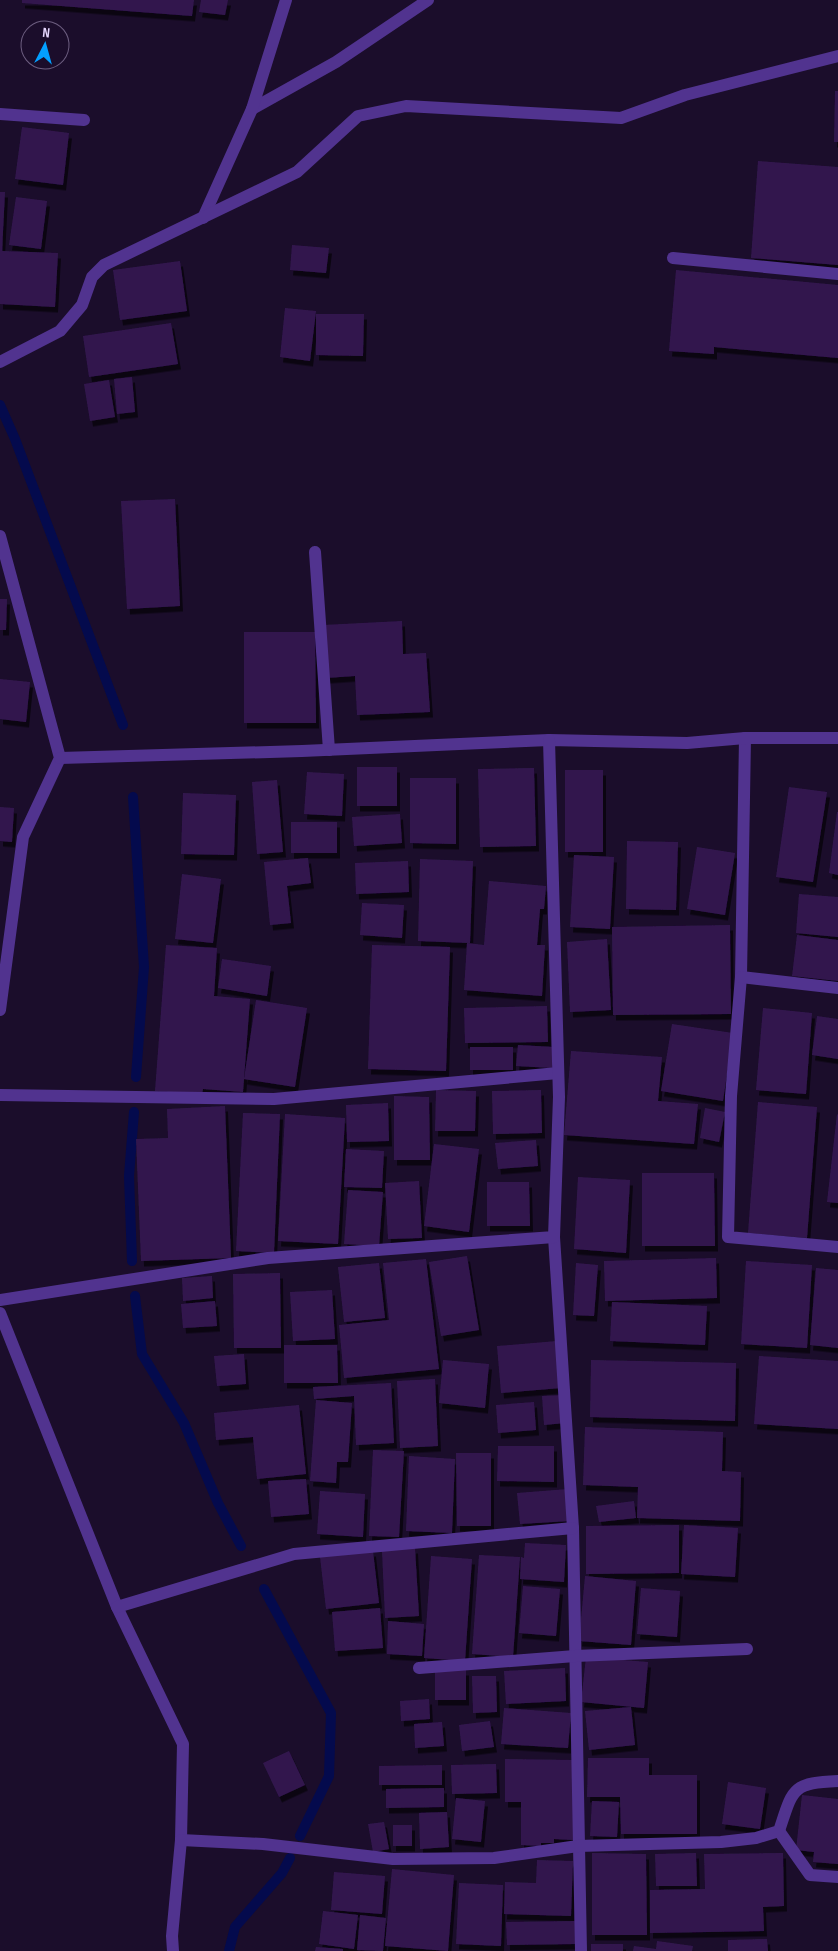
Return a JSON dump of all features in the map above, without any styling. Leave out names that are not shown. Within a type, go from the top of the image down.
[{"type":"street","points":[[203,218],[252,109],[286,0]]},
{"type":"street","points":[[252,109],[336,62],[428,0]]},
{"type":"street","points":[[0,362],[60,331],[82,305],[92,277],[104,265],[298,172],[358,116],[406,106],[621,118],[685,95],[838,56]]},
{"type":"street","points":[[0,114],[84,120]]},
{"type":"street","points":[[673,258],[838,274]]},
{"type":"street","points":[[0,536],[60,758],[24,837],[3,954],[0,1010]]},
{"type":"street","points":[[315,552],[329,750]]},
{"type":"street","points":[[60,758],[329,750],[549,740],[687,742],[745,738],[838,738]]},
{"type":"street","points":[[745,738],[741,977],[732,1096],[728,1237],[838,1247]]},
{"type":"street","points":[[549,740],[558,1073],[554,1237],[573,1528],[581,1951]]},
{"type":"street","points":[[741,977],[838,988]]},
{"type":"street","points":[[0,1095],[274,1098],[558,1073]]},
{"type":"street","points":[[0,1300],[268,1258],[554,1237]]},
{"type":"street","points":[[0,1313],[118,1608],[184,1744],[181,1840],[172,1936],[173,1951]]},
{"type":"street","points":[[118,1608],[294,1554],[573,1528]]},
{"type":"street","points":[[419,1668],[575,1656],[747,1649]]},
{"type":"street","points":[[779,1831],[790,1796],[805,1784],[838,1780]]},
{"type":"street","points":[[181,1840],[263,1844],[393,1859],[494,1858],[578,1846],[721,1842],[756,1838],[779,1831]]},
{"type":"street","points":[[779,1831],[810,1875],[838,1877]]},
{"type":"building","points":[[22,0],[194,0],[192,16],[22,3]]},
{"type":"building","points":[[201,0],[228,0],[225,15],[199,12]]},
{"type":"building","points":[[835,91],[838,91],[838,142],[834,142]]},
{"type":"building","points":[[22,127],[69,133],[63,185],[15,179]]},
{"type":"building","points":[[758,161],[838,167],[838,265],[751,258]]},
{"type":"building","points":[[0,192],[5,192],[2,251],[58,253],[55,307],[0,304]]},
{"type":"building","points":[[16,197],[47,201],[41,249],[9,245]]},
{"type":"building","points":[[292,245],[329,248],[326,273],[290,270]]},
{"type":"building","points":[[180,261],[187,311],[120,320],[113,270]]},
{"type":"building","points":[[676,270],[838,285],[838,358],[714,347],[714,354],[669,351]]},
{"type":"building","points":[[285,308],[316,311],[310,361],[280,357]]},
{"type":"building","points":[[316,314],[364,314],[363,356],[316,355]]},
{"type":"building","points":[[171,323],[178,364],[89,377],[83,336]]},
{"type":"building","points":[[132,377],[135,412],[117,414],[114,379]]},
{"type":"building","points":[[109,380],[115,417],[90,421],[84,384]]},
{"type":"building","points":[[175,499],[180,606],[127,609],[121,501]]},
{"type":"building","points":[[0,599],[7,599],[6,630],[0,630]]},
{"type":"building","points":[[402,621],[403,654],[426,653],[430,712],[357,715],[355,676],[326,678],[323,625]]},
{"type":"building","points":[[244,632],[315,632],[316,723],[244,723]]},
{"type":"building","points":[[0,679],[30,682],[26,722],[0,719]]},
{"type":"building","points":[[357,767],[397,767],[397,806],[357,806]]},
{"type":"building","points":[[534,768],[536,846],[480,847],[478,769]]},
{"type":"building","points":[[565,770],[603,770],[603,852],[565,852]]},
{"type":"building","points":[[307,772],[344,774],[342,816],[304,814]]},
{"type":"building","points":[[410,778],[456,778],[456,844],[410,843]]},
{"type":"building","points":[[277,780],[283,852],[257,854],[252,782]]},
{"type":"building","points":[[789,787],[827,792],[813,882],[776,877]]},
{"type":"building","points":[[183,793],[236,795],[234,855],[181,854]]},
{"type":"building","points":[[0,807],[14,808],[12,842],[0,841]]},
{"type":"building","points":[[838,812],[838,875],[829,873]]},
{"type":"building","points":[[400,814],[402,843],[354,846],[352,817]]},
{"type":"building","points":[[291,822],[337,822],[337,853],[291,853]]},
{"type":"building","points":[[627,841],[678,842],[676,910],[626,909]]},
{"type":"building","points":[[697,847],[735,853],[725,915],[687,909]]},
{"type":"building","points":[[574,855],[614,857],[610,929],[570,927]]},
{"type":"building","points":[[308,858],[311,883],[287,886],[291,923],[270,925],[264,862]]},
{"type":"building","points":[[420,859],[473,861],[470,943],[418,941]]},
{"type":"building","points":[[408,861],[409,892],[356,894],[355,863]]},
{"type":"building","points":[[182,874],[221,879],[213,943],[175,939]]},
{"type":"building","points":[[489,881],[546,886],[544,909],[540,909],[537,945],[545,945],[542,996],[464,990],[467,943],[484,945]]},
{"type":"building","points":[[799,894],[838,897],[838,937],[796,933]]},
{"type":"building","points":[[362,903],[404,905],[402,938],[360,935]]},
{"type":"building","points":[[730,925],[731,1014],[613,1015],[612,927]]},
{"type":"building","points":[[797,935],[838,940],[838,981],[792,976]]},
{"type":"building","points":[[607,939],[611,1010],[570,1012],[567,942]]},
{"type":"building","points":[[166,945],[217,948],[214,996],[250,999],[243,1092],[203,1089],[202,1094],[155,1091]]},
{"type":"building","points":[[372,945],[450,947],[446,1071],[368,1069]]},
{"type":"building","points":[[222,959],[271,966],[267,996],[218,988]]},
{"type":"building","points":[[256,1000],[307,1008],[295,1087],[244,1079]]},
{"type":"building","points":[[547,1006],[548,1042],[465,1043],[464,1008]]},
{"type":"building","points":[[763,1008],[812,1013],[806,1094],[756,1090]]},
{"type":"building","points":[[817,1016],[838,1019],[838,1059],[812,1055]]},
{"type":"building","points":[[672,1024],[733,1033],[723,1101],[661,1091]]},
{"type":"building","points":[[518,1045],[554,1047],[552,1068],[516,1066]]},
{"type":"building","points":[[470,1047],[513,1047],[513,1070],[470,1070]]},
{"type":"building","points":[[571,1051],[662,1057],[658,1101],[698,1104],[694,1144],[564,1135]]},
{"type":"building","points":[[436,1090],[476,1091],[475,1131],[435,1131]]},
{"type":"building","points":[[541,1090],[542,1133],[493,1134],[492,1091]]},
{"type":"building","points":[[394,1096],[429,1097],[430,1160],[394,1160]]},
{"type":"building","points":[[758,1102],[817,1107],[807,1238],[748,1233]]},
{"type":"building","points":[[388,1103],[389,1141],[347,1142],[346,1105]]},
{"type":"building","points":[[225,1106],[231,1258],[141,1261],[136,1139],[168,1138],[167,1109]]},
{"type":"building","points":[[705,1108],[725,1112],[719,1142],[700,1138]]},
{"type":"building","points":[[243,1113],[280,1114],[274,1253],[236,1251]]},
{"type":"building","points":[[285,1114],[345,1118],[338,1244],[278,1241]]},
{"type":"building","points":[[838,1115],[838,1203],[827,1202]]},
{"type":"building","points":[[536,1140],[538,1166],[498,1169],[495,1143]]},
{"type":"building","points":[[434,1144],[479,1149],[469,1232],[424,1226]]},
{"type":"building","points":[[346,1149],[384,1151],[382,1188],[344,1187]]},
{"type":"building","points":[[642,1173],[714,1173],[715,1246],[642,1246]]},
{"type":"building","points":[[578,1177],[630,1180],[626,1253],[574,1249]]},
{"type":"building","points":[[419,1181],[422,1238],[388,1239],[385,1183]]},
{"type":"building","points":[[487,1182],[529,1182],[530,1226],[487,1226]]},
{"type":"building","points":[[348,1190],[383,1192],[379,1246],[344,1244]]},
{"type":"building","points":[[467,1256],[479,1330],[441,1336],[429,1262]]},
{"type":"building","points":[[716,1258],[717,1298],[605,1301],[604,1261]]},
{"type":"building","points":[[426,1259],[439,1369],[344,1378],[339,1325],[389,1320],[383,1263]]},
{"type":"building","points":[[746,1261],[812,1265],[807,1348],[741,1344]]},
{"type":"building","points":[[379,1263],[385,1318],[344,1322],[338,1267]]},
{"type":"building","points":[[576,1263],[598,1265],[594,1316],[573,1315]]},
{"type":"building","points":[[816,1268],[838,1270],[838,1348],[810,1345]]},
{"type":"building","points":[[280,1273],[281,1348],[234,1348],[233,1274]]},
{"type":"building","points":[[212,1276],[213,1298],[183,1301],[182,1278]]},
{"type":"building","points":[[332,1290],[335,1339],[293,1341],[290,1292]]},
{"type":"building","points":[[215,1301],[217,1326],[183,1328],[181,1304]]},
{"type":"building","points":[[612,1302],[707,1306],[705,1345],[610,1341]]},
{"type":"building","points":[[557,1341],[561,1388],[501,1393],[497,1346]]},
{"type":"building","points":[[284,1345],[337,1345],[338,1383],[284,1383]]},
{"type":"building","points":[[244,1354],[246,1384],[217,1386],[214,1356]]},
{"type":"building","points":[[759,1356],[838,1361],[838,1429],[754,1424]]},
{"type":"building","points":[[443,1360],[489,1364],[485,1408],[439,1403]]},
{"type":"building","points":[[591,1360],[736,1363],[735,1421],[590,1417]]},
{"type":"building","points":[[435,1379],[438,1446],[400,1448],[397,1381]]},
{"type":"building","points":[[391,1383],[394,1443],[356,1445],[354,1396],[314,1399],[313,1387]]},
{"type":"building","points":[[563,1395],[565,1423],[544,1425],[542,1396]]},
{"type":"building","points":[[316,1400],[352,1403],[348,1462],[337,1462],[336,1483],[310,1481]]},
{"type":"building","points":[[534,1402],[536,1430],[498,1433],[496,1405]]},
{"type":"building","points":[[299,1405],[306,1474],[257,1479],[253,1437],[216,1440],[214,1413]]},
{"type":"building","points":[[585,1427],[723,1432],[722,1471],[741,1472],[740,1521],[637,1518],[638,1487],[583,1485]]},
{"type":"building","points":[[498,1446],[554,1446],[554,1482],[497,1481]]},
{"type":"building","points":[[373,1450],[404,1451],[399,1537],[369,1536]]},
{"type":"building","points":[[456,1453],[491,1453],[491,1526],[457,1526]]},
{"type":"building","points":[[409,1456],[455,1459],[452,1533],[406,1531]]},
{"type":"building","points":[[306,1479],[309,1514],[271,1517],[268,1481]]},
{"type":"building","points":[[568,1489],[570,1521],[520,1524],[517,1493]]},
{"type":"building","points":[[320,1491],[365,1494],[363,1537],[317,1534]]},
{"type":"building","points":[[634,1501],[636,1518],[599,1522],[596,1506]]},
{"type":"building","points":[[679,1525],[679,1573],[586,1574],[586,1526]]},
{"type":"building","points":[[684,1525],[738,1528],[735,1577],[681,1574]]},
{"type":"building","points":[[525,1543],[566,1545],[564,1582],[520,1579],[521,1557],[524,1558]]},
{"type":"building","points":[[415,1548],[419,1616],[385,1618],[382,1551]]},
{"type":"building","points":[[373,1551],[379,1603],[326,1609],[320,1557]]},
{"type":"building","points":[[479,1555],[520,1557],[513,1657],[472,1654]]},
{"type":"building","points":[[431,1556],[472,1559],[465,1661],[424,1658]]},
{"type":"building","points":[[585,1576],[636,1581],[631,1645],[579,1641]]},
{"type":"building","points":[[523,1586],[560,1589],[556,1636],[519,1633]]},
{"type":"building","points":[[641,1588],[680,1591],[677,1637],[637,1634]]},
{"type":"building","points":[[380,1608],[383,1648],[335,1651],[332,1612]]},
{"type":"building","points":[[388,1621],[424,1624],[422,1656],[387,1654]]},
{"type":"building","points":[[586,1657],[648,1662],[644,1708],[581,1702]]},
{"type":"building","points":[[565,1668],[566,1701],[506,1704],[504,1671]]},
{"type":"building","points":[[435,1670],[466,1670],[466,1700],[435,1700]]},
{"type":"building","points":[[472,1676],[496,1676],[497,1712],[473,1713]]},
{"type":"building","points":[[429,1699],[430,1719],[401,1721],[400,1701]]},
{"type":"building","points":[[631,1707],[635,1745],[589,1750],[585,1711]]},
{"type":"building","points":[[504,1708],[571,1713],[568,1748],[501,1744]]},
{"type":"building","points":[[490,1721],[494,1747],[462,1751],[459,1725]]},
{"type":"building","points":[[442,1722],[444,1746],[415,1748],[414,1724]]},
{"type":"building","points":[[289,1751],[305,1785],[279,1797],[263,1763]]},
{"type":"building","points":[[588,1758],[649,1758],[649,1775],[697,1775],[697,1834],[621,1834],[620,1797],[587,1797]]},
{"type":"building","points":[[505,1759],[574,1760],[573,1840],[554,1839],[554,1843],[541,1843],[541,1846],[521,1845],[521,1802],[505,1802]]},
{"type":"building","points":[[496,1764],[497,1793],[452,1794],[451,1765]]},
{"type":"building","points":[[442,1765],[442,1785],[379,1785],[379,1766]]},
{"type":"building","points":[[728,1782],[766,1788],[760,1829],[722,1824]]},
{"type":"building","points":[[444,1788],[444,1807],[386,1808],[386,1789]]},
{"type":"building","points":[[802,1795],[838,1799],[838,1864],[813,1862],[814,1852],[796,1850]]},
{"type":"building","points":[[456,1798],[485,1801],[481,1842],[452,1839]]},
{"type":"building","points":[[592,1801],[619,1802],[617,1837],[590,1836]]},
{"type":"building","points":[[447,1812],[449,1847],[420,1849],[419,1813]]},
{"type":"building","points":[[384,1822],[389,1849],[373,1852],[368,1824]]},
{"type":"building","points":[[393,1825],[412,1825],[412,1846],[393,1846]]},
{"type":"building","points":[[592,1853],[646,1854],[647,1935],[592,1935]]},
{"type":"building","points":[[696,1853],[697,1886],[656,1886],[655,1854]]},
{"type":"building","points":[[783,1853],[784,1906],[763,1907],[764,1931],[650,1933],[650,1890],[705,1889],[704,1854]]},
{"type":"building","points":[[537,1860],[573,1861],[571,1916],[504,1914],[505,1882],[536,1883]]},
{"type":"building","points":[[392,1869],[454,1875],[448,1951],[385,1946]]},
{"type":"building","points":[[334,1872],[385,1876],[382,1914],[331,1910]]},
{"type":"building","points":[[459,1883],[503,1885],[501,1946],[456,1944]]},
{"type":"building","points":[[323,1911],[358,1915],[354,1949],[319,1944]]},
{"type":"building","points":[[360,1915],[386,1918],[383,1951],[357,1950]]},
{"type":"building","points":[[575,1921],[576,1944],[507,1945],[506,1922]]},
{"type":"building","points":[[767,1939],[768,1951],[728,1951],[728,1940]]},
{"type":"building","points":[[657,1941],[693,1946],[692,1951],[633,1951],[634,1946],[656,1949]]},
{"type":"building","points":[[591,1944],[623,1944],[623,1951],[591,1951]]},
{"type":"building","points":[[316,1947],[343,1949],[343,1951],[315,1951]]},
{"type":"waterway","points":[[0,405],[15,439],[123,725]]},
{"type":"waterway","points":[[133,797],[144,967],[136,1077]]},
{"type":"waterway","points":[[132,1261],[129,1176],[134,1112]]},
{"type":"waterway","points":[[135,1296],[142,1354],[184,1423],[218,1503],[241,1546]]},
{"type":"waterway","points":[[264,1589],[331,1713],[329,1776],[300,1836]]},
{"type":"waterway","points":[[229,1951],[235,1927],[282,1873],[290,1858]]}]
